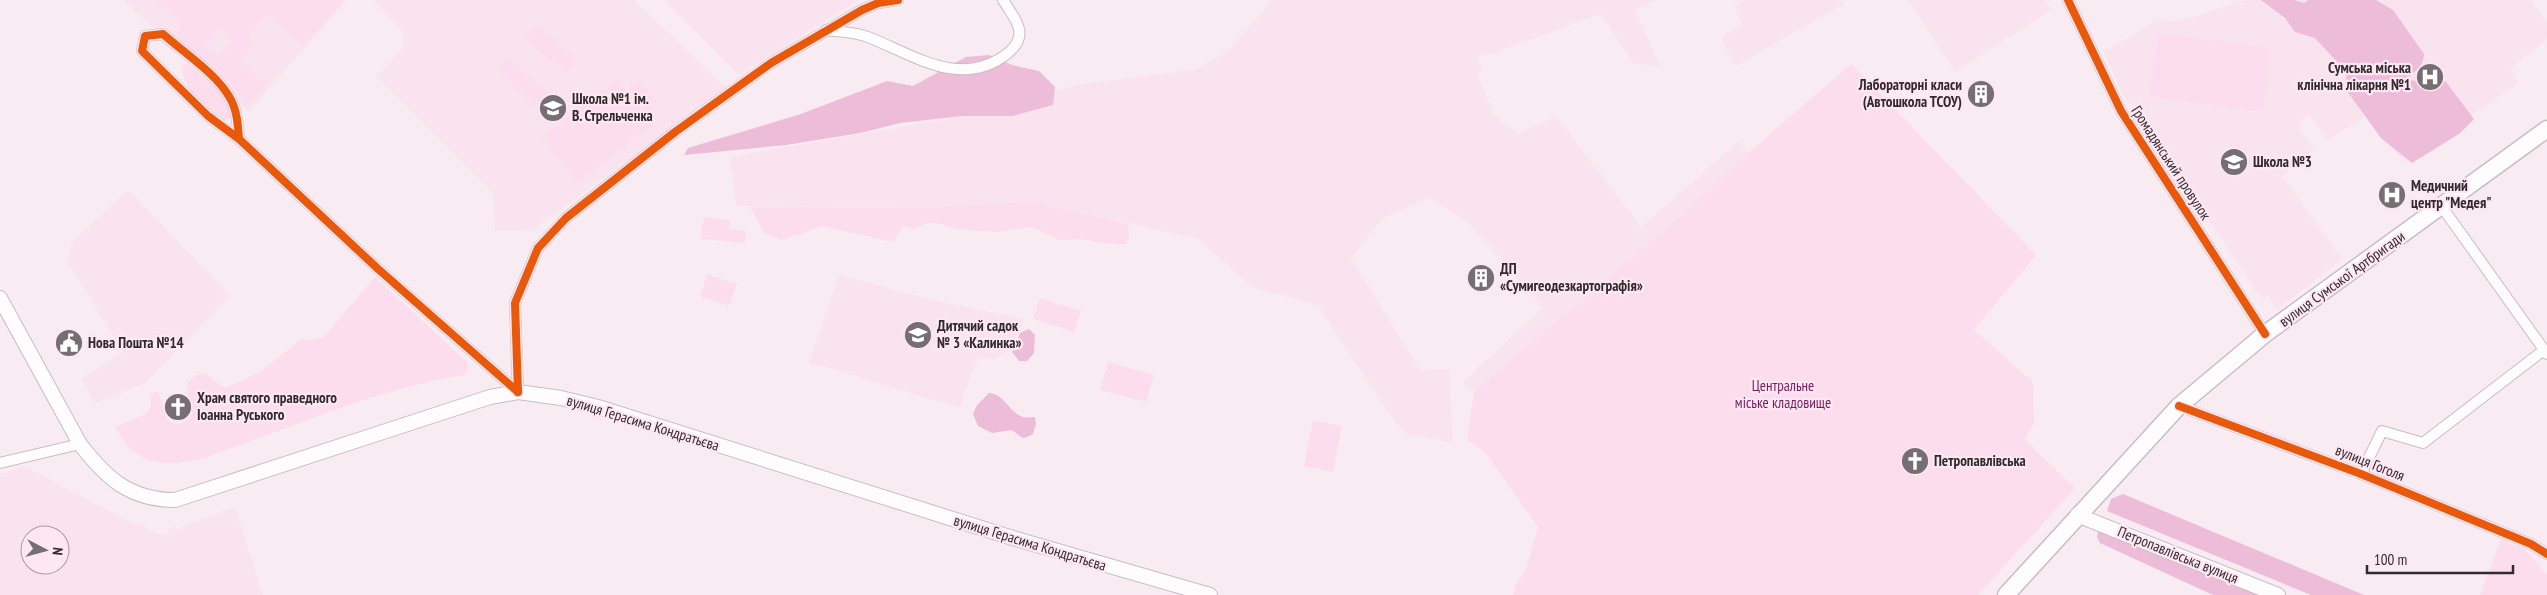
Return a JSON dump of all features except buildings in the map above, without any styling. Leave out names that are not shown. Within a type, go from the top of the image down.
[{"type":"main road","name":"вулиця Сумської Артбригади","points":[[2006,595],[2077,515],[2179,406],[2265,334],[2442,208],[2547,129]]},
{"type":"main road","name":"вулиця Герасима Кондратьєва","points":[[0,298],[80,444],[112,480],[136,494],[154,500],[175,500],[490,398],[518,392],[561,398],[598,407],[1016,539],[1210,595]]},
{"type":"main road","name":"Петропавлівська вулиця","points":[[2077,515],[2278,595]]},
{"type":"street","points":[[518,392],[515,303],[538,248],[566,218],[675,132],[771,63],[878,2],[898,0]]},
{"type":"street","points":[[826,30],[866,36],[933,66],[955,69],[981,68],[999,60],[1014,48],[1018,39],[1017,18],[1004,0]]},
{"type":"street","name":"Громадянський провулок","points":[[2068,0],[2121,111],[2265,334]]},
{"type":"street","points":[[239,139],[236,111],[230,97],[219,83],[163,34],[145,36],[142,51],[208,116],[239,139],[377,268],[518,392]]},
{"type":"street","points":[[2361,474],[2382,431],[2423,443],[2546,352],[2442,208]]},
{"type":"street","name":"вулиця Гоголя","points":[[2179,406],[2361,474],[2531,544],[2547,554]]},
{"type":"street","points":[[0,463],[80,444]]},
{"type":"shaded area","points":[[122,0],[347,0],[248,112]]},
{"type":"shaded area","name":"Школа №1 ім. В. Стрельченка","points":[[373,0],[634,0],[727,88],[532,230],[495,231],[493,193],[377,77],[403,47],[403,33]]},
{"type":"shaded area","points":[[663,0],[858,0],[739,75]]},
{"type":"shaded area","points":[[1272,0],[1657,0],[1635,10],[1660,66],[1634,64],[1601,14],[1477,59],[1483,71],[1477,74],[1494,115],[1518,133],[1556,116],[1641,227],[1739,141],[1749,152],[1668,228],[1474,392],[1463,382],[1543,308],[1468,222],[1429,198],[1383,218],[1351,258],[1420,370],[1449,369],[1453,443],[1406,434],[1388,412],[1318,305],[1252,287],[1198,239],[1034,202],[909,208],[736,206],[730,157],[985,112],[1076,85],[1197,69],[1228,51]]},
{"type":"shaded area","points":[[1745,0],[1841,0],[1844,4],[1736,66],[1721,37],[1742,25],[1734,6]]},
{"type":"shaded area","points":[[1908,0],[2045,0],[2051,10],[1955,72]]},
{"type":"shaded area","name":"Школа №3","points":[[2244,0],[2531,0],[2547,23],[2547,39],[2510,69],[2519,83],[2403,161],[2370,114],[2328,140],[2309,115],[2297,124],[2314,149],[2282,176],[2342,259],[2277,310],[2268,295],[2262,299],[2122,93],[2104,52],[2158,20],[2177,22]]},
{"type":"shaded area","points":[[2261,0],[2294,0],[2304,3],[2308,0],[2376,0],[2393,10],[2424,54],[2420,65],[2406,79],[2446,82],[2474,119],[2459,134],[2412,163],[2381,138],[2347,91],[2346,72],[2315,38],[2295,32],[2285,18]]},
{"type":"shaded area","points":[[989,55],[1012,65],[1039,71],[1055,87],[1053,105],[1012,116],[962,116],[900,123],[860,133],[786,145],[684,155],[688,148],[801,114],[887,81],[913,86],[966,57]]},
{"type":"shaded area","points":[[128,190],[230,296],[145,383],[95,403],[81,379],[123,352],[68,262],[71,243]]},
{"type":"shaded area","name":"Дитячий садок № 3 «Калинка»","points":[[839,275],[932,300],[1025,319],[1010,351],[993,360],[980,356],[964,391],[960,408],[809,362]]},
{"type":"shaded area","points":[[1029,329],[1035,335],[1034,353],[1027,361],[1019,361],[1012,352],[1020,333]]},
{"type":"shaded area","points":[[989,393],[1003,400],[1018,415],[1035,417],[1036,424],[1033,434],[1023,438],[1011,430],[992,433],[978,426],[973,414],[977,405]]},
{"type":"shaded area","points":[[24,466],[138,526],[140,523],[147,527],[146,530],[150,532],[164,534],[168,532],[167,529],[175,527],[176,529],[235,507],[263,595],[0,595],[0,474]]},
{"type":"shaded area","points":[[2123,494],[2364,595],[2311,595],[2107,511],[2111,499]]},
{"type":"shaded area","points":[[2104,529],[2266,595],[2213,595],[2100,543],[2097,537],[2098,532]]},
{"type":"green space","points":[[156,0],[344,0],[303,45],[267,15],[248,36],[256,45],[240,62],[267,84],[246,106],[235,89],[181,41],[178,35],[180,22]],"holes":[[[219,28],[233,41],[218,58],[204,45]]]},
{"type":"green space","points":[[537,25],[577,60],[565,73],[525,39]]},
{"type":"green space","points":[[2158,33],[2271,48],[2263,112],[2150,97]]},
{"type":"green space","points":[[509,59],[548,93],[536,106],[497,72]]},
{"type":"green space","points":[[184,64],[188,64],[224,95],[232,115],[230,119],[224,120],[192,94],[182,69]]},
{"type":"green space","name":"Центральне міське кладовище","points":[[1851,64],[2036,255],[1974,330],[2033,382],[2034,423],[2024,439],[2075,488],[1978,595],[1513,595],[1516,584],[1526,569],[1538,527],[1485,452],[1467,440],[1474,392],[1668,228],[1749,152]]},
{"type":"green space","points":[[618,79],[652,125],[577,183],[542,137]]},
{"type":"green space","points":[[639,80],[658,102],[646,112],[628,89]]},
{"type":"green space","points":[[1034,202],[1128,224],[1129,236],[1126,244],[1101,243],[1082,239],[1059,240],[1031,227],[998,232],[955,229],[938,223],[927,223],[915,229],[903,226],[893,242],[823,226],[782,240],[765,234],[750,207],[909,208]]},
{"type":"green space","points":[[704,217],[730,220],[730,229],[746,231],[745,243],[700,239]]},
{"type":"green space","points":[[707,274],[737,284],[729,306],[700,296]]},
{"type":"green space","points":[[375,277],[467,362],[468,370],[464,375],[430,381],[364,400],[234,448],[186,462],[162,463],[151,461],[132,450],[115,427],[145,414],[151,407],[150,394],[158,391],[167,420],[176,424],[183,423],[190,417],[193,408],[187,390],[191,379],[204,373],[225,388],[258,373],[301,340],[323,338]]},
{"type":"green space","points":[[1040,298],[1081,311],[1074,332],[1033,319]]},
{"type":"green space","points":[[1108,362],[1154,375],[1146,402],[1100,390]]},
{"type":"green space","points":[[1313,420],[1342,426],[1333,472],[1304,466]]},
{"type":"green space","points":[[2501,539],[2524,549],[2547,575],[2547,595],[2480,595]]},
{"type":"cycle path","points":[[518,392],[515,303],[538,248],[566,218],[675,132],[771,63],[862,10],[878,3],[898,0]]},
{"type":"cycle path","points":[[2068,0],[2121,111],[2265,334]]},
{"type":"cycle path","points":[[239,139],[238,123],[234,108],[230,98],[217,80],[163,34],[145,36],[142,51],[208,116],[239,139],[377,268],[518,392]]},
{"type":"cycle path","points":[[2179,406],[2361,474],[2531,544],[2547,554]]},
{"type":"place","name":"Сумська міська клінічна лікарня №1","points":[[2430,77]]},
{"type":"place","name":"Лабораторні класи (Автошкола ТСОУ)","points":[[1981,94]]},
{"type":"place","name":"Школа №1 ім. В. Стрельченка","points":[[553,108]]},
{"type":"place","name":"Школа №3","points":[[2234,162]]},
{"type":"place","name":"Медичний центр \"Медея\"","points":[[2392,195]]},
{"type":"place","name":"ДП «Сумигеодезкартографія»","points":[[1481,278]]},
{"type":"place","name":"Дитячий садок № 3 «Калинка»","points":[[918,335]]},
{"type":"place","name":"Нова Пошта №14","points":[[69,343]]},
{"type":"place","name":"Храм святого праведного Іоанна Руського","points":[[178,407]]},
{"type":"place","name":"Петропавлівська","points":[[1915,461]]}]
